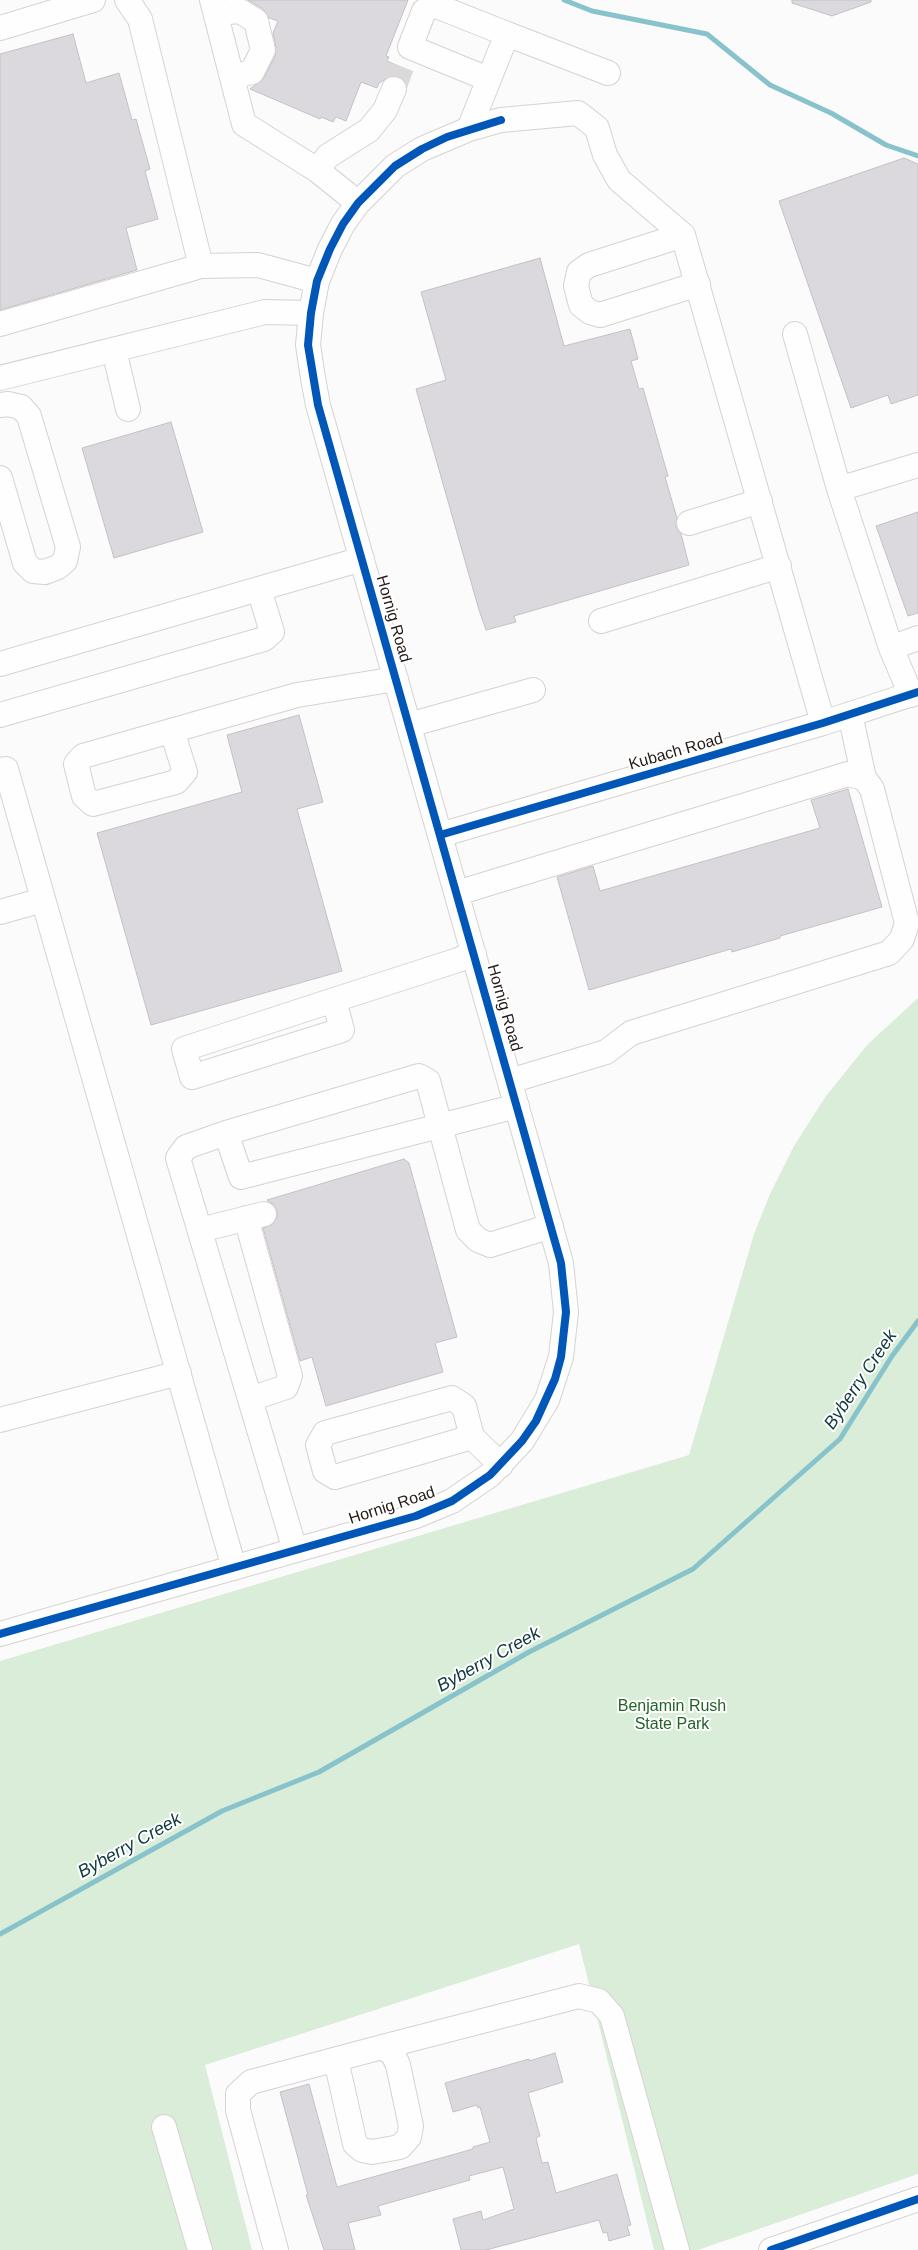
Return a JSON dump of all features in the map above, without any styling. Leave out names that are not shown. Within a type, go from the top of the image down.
[{"type":"street","points":[[0,28],[93,0]]},
{"type":"street","points":[[127,0],[140,19],[201,266]]},
{"type":"street","points":[[316,170],[328,156],[369,130],[385,110],[424,11],[434,5],[608,73]]},
{"type":"street","points":[[232,77],[252,72],[263,50],[256,21],[240,11],[214,6],[232,77],[244,124],[316,170],[358,204]]},
{"type":"street","points":[[469,129],[506,34]]},
{"type":"street","points":[[402,68],[488,79]]},
{"type":"street","name":"Hornig Road","points":[[0,1634],[433,1509],[471,1489],[501,1465],[522,1441],[536,1421],[547,1400],[561,1357],[566,1312],[562,1263],[318,405],[308,345],[311,313],[317,281],[334,241],[358,204],[395,166],[422,149],[469,129],[501,120],[578,113],[597,128],[605,155],[619,180],[683,235]]},
{"type":"street","points":[[698,284],[600,315],[590,312],[581,305],[576,286],[579,272],[589,265],[683,235],[698,284],[779,566],[823,723]]},
{"type":"street","points":[[0,324],[201,266],[258,265],[317,281]]},
{"type":"street","points":[[0,378],[265,312],[311,313]]},
{"type":"street","points":[[795,334],[839,489],[891,648],[914,694]]},
{"type":"street","points":[[114,350],[128,409]]},
{"type":"street","points":[[0,405],[8,404],[21,407],[29,416],[68,547],[65,561],[58,567],[44,572],[33,571],[25,563],[0,478]]},
{"type":"street","points":[[839,489],[918,465]]},
{"type":"street","points":[[689,523],[760,501]]},
{"type":"street","points":[[0,664],[362,560]]},
{"type":"street","points":[[601,621],[779,566]]},
{"type":"street","points":[[0,715],[264,640],[272,632],[259,589]]},
{"type":"street","points":[[891,648],[918,638]]},
{"type":"street","points":[[172,731],[297,696],[396,678]]},
{"type":"street","points":[[409,725],[533,690]]},
{"type":"street","name":"Kubach Road","points":[[440,835],[823,723],[914,694]]},
{"type":"street","points":[[510,1081],[606,1052],[631,1033],[889,953],[902,940],[907,923],[872,789],[864,778],[850,714]]},
{"type":"street","points":[[0,770],[6,769],[234,1568]]},
{"type":"street","points":[[457,893],[848,774],[864,778]]},
{"type":"street","points":[[0,912],[43,900]]},
{"type":"street","points":[[334,1000],[342,1030],[192,1077],[184,1049],[474,954]]},
{"type":"street","points":[[295,1550],[178,1158],[186,1147],[226,1133],[419,1076],[428,1081],[468,1230],[478,1240],[490,1245],[551,1226]]},
{"type":"street","points":[[226,1133],[241,1177],[517,1106]]},
{"type":"street","points":[[200,1230],[255,1216],[290,1376],[286,1387],[250,1399]]},
{"type":"street","points":[[0,1420],[178,1372]]},
{"type":"street","points":[[472,1437],[334,1477],[325,1471],[318,1445],[325,1433],[452,1398],[464,1406],[472,1437],[501,1465]]},
{"type":"street","points":[[276,2250],[238,2110],[238,2094],[252,2082],[579,1996],[598,2001],[612,2016],[677,2250]]},
{"type":"street","points":[[336,2060],[355,2144],[362,2150],[372,2152],[400,2147],[409,2137],[411,2126],[398,2065],[393,2054],[382,2047]]},
{"type":"street","points":[[164,2127],[200,2250]]},
{"type":"street","points":[[771,2250],[804,2245],[918,2199]]},
{"type":"green space","name":"Benjamin Rush State Park","points":[[918,998],[918,2174],[698,2250],[654,2250],[579,1944],[205,2065],[252,2250],[0,2250],[0,1661],[689,1455],[754,1234],[770,1194],[794,1146],[826,1096],[868,1044]]},
{"type":"building","points":[[248,0],[408,0],[386,56],[389,57],[387,61],[410,71],[405,82],[400,77],[393,75],[379,83],[377,88],[361,82],[346,121],[336,117],[333,122],[321,117],[320,119],[250,89],[264,78],[275,56],[276,47],[273,33],[278,21],[269,18],[263,9]]},
{"type":"building","points":[[792,0],[871,0],[871,2],[832,16],[792,3]]},
{"type":"building","points":[[73,34],[86,83],[119,73],[132,120],[136,119],[150,169],[145,171],[158,219],[126,228],[137,270],[0,310],[0,54]]},
{"type":"building","points":[[904,158],[918,164],[918,395],[891,404],[888,395],[851,408],[779,201]]},
{"type":"building","points":[[540,258],[564,346],[630,329],[638,359],[631,361],[639,389],[643,388],[668,476],[665,477],[677,518],[676,527],[681,534],[689,565],[514,616],[516,622],[486,630],[416,389],[446,380],[421,292]]},
{"type":"building","points":[[171,422],[203,532],[114,558],[82,448]]},
{"type":"building","points":[[918,512],[918,613],[908,616],[876,526]]},
{"type":"building","points":[[299,715],[323,802],[297,809],[342,971],[151,1025],[97,833],[242,792],[227,735]]},
{"type":"building","points":[[848,789],[882,907],[780,936],[780,938],[732,952],[731,949],[589,990],[557,877],[593,866],[600,891],[820,828],[811,800]]},
{"type":"building","points":[[404,1159],[409,1163],[457,1337],[435,1343],[443,1372],[326,1406],[312,1357],[300,1361],[263,1228],[273,1224],[277,1217],[274,1205],[267,1200]]},
{"type":"building","points":[[555,2053],[563,2082],[528,2093],[540,2136],[536,2138],[542,2163],[548,2162],[556,2193],[617,2174],[631,2225],[627,2226],[630,2235],[609,2241],[607,2232],[603,2233],[599,2220],[486,2250],[461,2250],[453,2219],[481,2211],[483,2220],[514,2209],[503,2167],[469,2176],[470,2180],[378,2206],[381,2215],[348,2223],[355,2250],[324,2250],[306,2195],[308,2195],[280,2092],[309,2084],[337,2187],[473,2149],[473,2147],[490,2142],[480,2107],[478,2108],[477,2105],[453,2112],[445,2083]]},
{"type":"waterway","points":[[564,0],[592,11],[707,34],[770,85],[831,113],[886,145],[918,156]]},
{"type":"waterway","name":"Byberry Creek","points":[[0,1934],[222,1811],[319,1772],[529,1652],[693,1569],[840,1439],[892,1356],[918,1321]]},
{"type":"tunnel","points":[[394,89],[402,67]]},
{"type":"cycle path","points":[[0,1634],[416,1516],[452,1501],[490,1475],[522,1441],[536,1421],[555,1379],[561,1357],[566,1312],[561,1263],[318,405],[308,345],[317,281],[343,224],[358,203],[395,166],[422,149],[447,137],[501,120]]},
{"type":"cycle path","points":[[440,835],[823,723],[918,692]]},
{"type":"cycle path","points":[[771,2250],[918,2199]]}]
